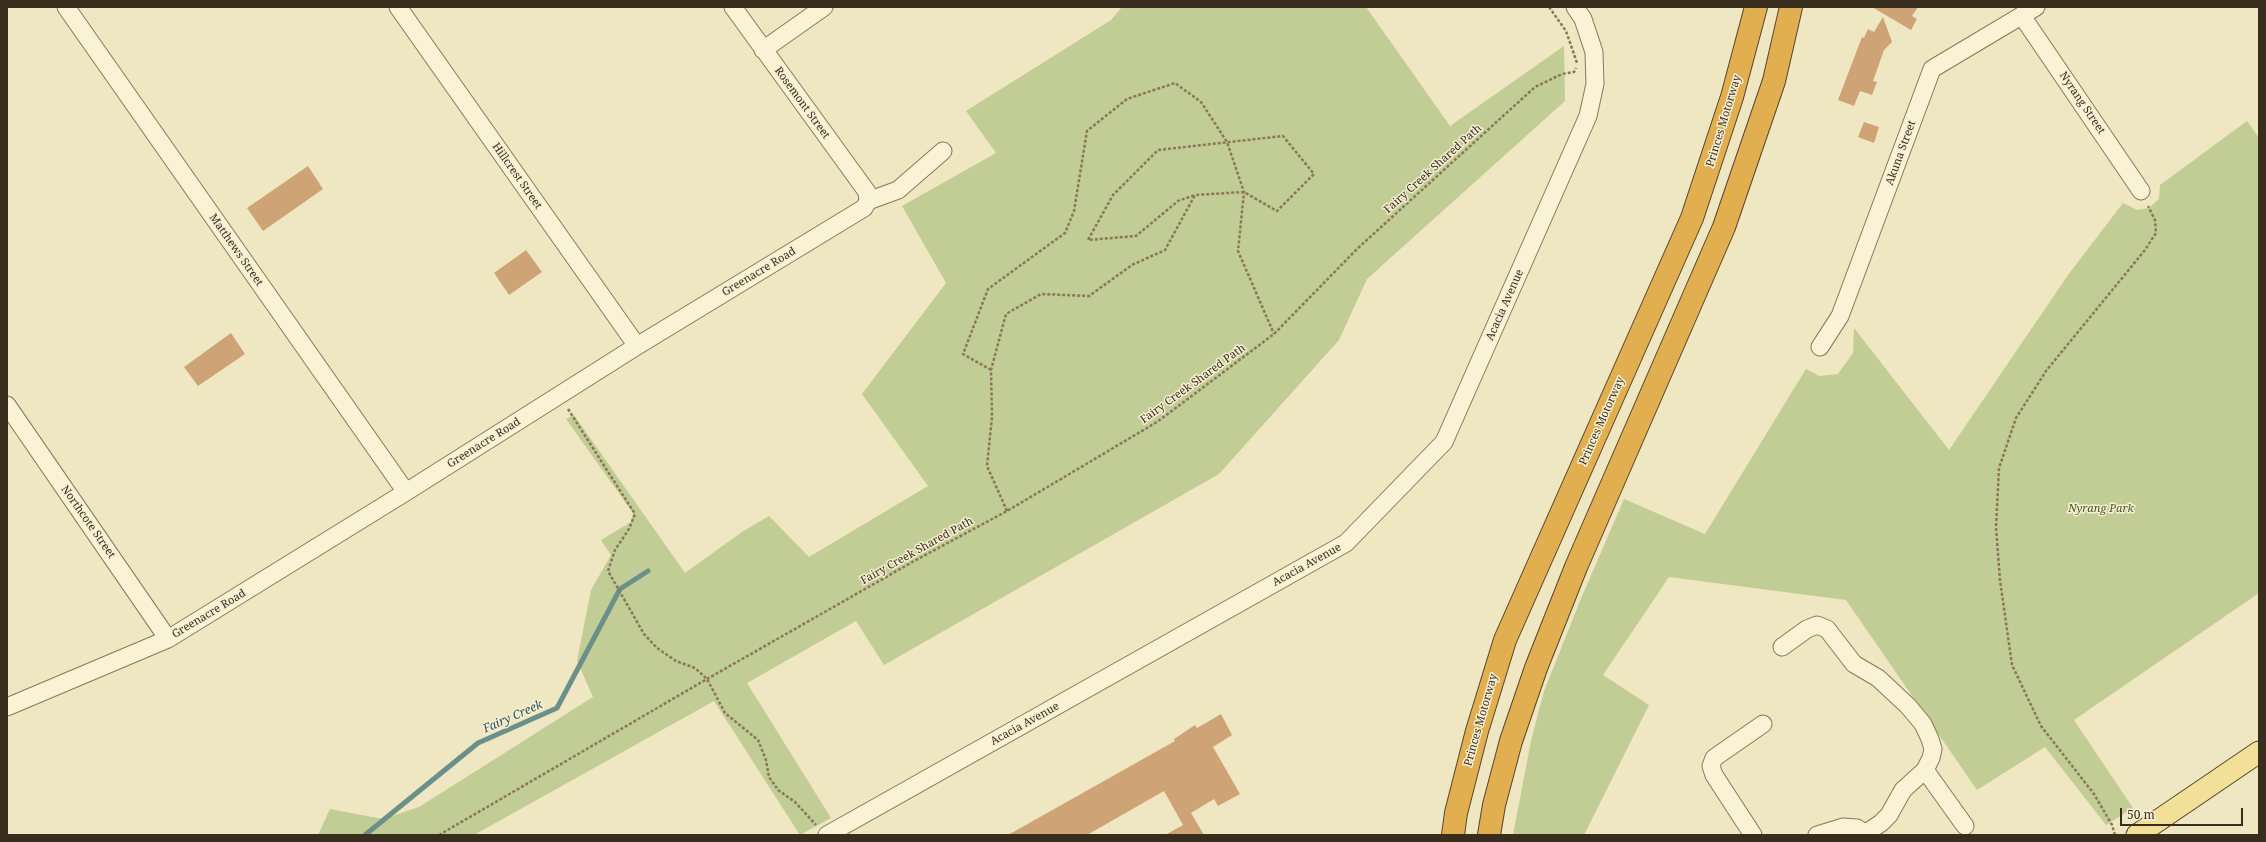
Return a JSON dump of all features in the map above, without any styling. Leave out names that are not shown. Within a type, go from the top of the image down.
[{"type":"highway","name":"Princes Motorway","points":[[1453,835],[1477,731],[1505,640],[1692,218],[1732,98],[1756,7]]},
{"type":"highway","points":[[1489,835],[1494,805],[1511,740],[1536,668],[1576,567],[1724,227],[1774,80],[1792,7]]},
{"type":"main road","points":[[2136,835],[2259,752]]},
{"type":"street","name":"Matthews Street","points":[[66,7],[406,492]]},
{"type":"street","name":"Hillcrest Street","points":[[398,7],[636,346]]},
{"type":"street","name":"Rosemont Street","points":[[733,7],[867,192],[868,200]]},
{"type":"street","points":[[763,50],[824,7]]},
{"type":"street","name":"Acacia Avenue","points":[[827,835],[1346,543],[1444,442],[1588,116],[1595,84],[1594,52],[1583,19],[1575,7]]},
{"type":"street","name":"Nyrang Street","points":[[2029,12],[2141,191]]},
{"type":"street","name":"Akuna Street","points":[[1820,347],[1840,316],[1932,69],[2029,12]]},
{"type":"street","name":"Greenacre Road","points":[[7,707],[168,639],[406,492],[636,346],[864,208],[868,200],[898,190],[942,151]]},
{"type":"street","name":"Northcote Street","points":[[7,405],[168,639]]},
{"type":"street","points":[[1782,647],[1807,629],[1817,625],[1827,630],[1854,664],[1878,678],[1892,689],[1923,724],[1933,749],[1932,758],[1925,770],[1903,790],[1888,815],[1881,823],[1866,834],[1857,828],[1843,827],[1817,835]]},
{"type":"street","points":[[1753,835],[1714,775],[1712,766],[1714,758],[1762,724]]},
{"type":"street","points":[[1925,770],[1965,826]]},
{"type":"path","name":"Fairy Creek Shared Path","points":[[439,835],[707,679],[916,560],[1007,511],[1157,422],[1274,334],[1357,249],[1535,87],[1562,74],[1574,72],[1577,65],[1574,51],[1566,31],[1549,7]]},
{"type":"path","points":[[991,370],[963,354],[988,289],[1065,233],[1074,211],[1087,131],[1127,99],[1175,83],[1201,102],[1227,142],[1244,192],[1238,251],[1274,334]]},
{"type":"path","points":[[1284,136],[1314,174],[1277,211],[1244,192],[1195,196],[1178,201],[1136,236],[1088,240],[1113,195],[1158,150],[1284,136]]},
{"type":"path","points":[[2115,835],[2112,826],[2094,794],[2041,726],[2012,665],[2000,580],[1996,527],[1999,468],[2016,418],[2046,371],[2145,250],[2156,233],[2155,220],[2141,191]]},
{"type":"path","points":[[1007,511],[987,466],[992,417],[991,370],[1006,314],[1041,294],[1089,296],[1132,265],[1165,250],[1195,196]]},
{"type":"path","points":[[560,395],[635,514],[629,529],[615,550],[608,571],[644,634],[657,648],[676,661],[695,668],[707,679],[725,713],[758,740],[766,760],[769,777],[778,790],[795,802],[814,823]]},
{"type":"green space","points":[[1122,7],[1366,7],[1450,126],[1564,46],[1565,101],[1367,279],[1339,340],[1219,474],[884,665],[856,621],[747,683],[831,818],[800,835],[714,701],[474,835],[318,835],[330,809],[383,819],[419,807],[593,697],[577,661],[591,590],[611,555],[601,540],[631,522],[633,513],[566,419],[574,415],[685,573],[742,532],[769,516],[809,557],[928,486],[862,394],[946,283],[902,206],[996,153],[966,111],[1111,20]]},
{"type":"green space","name":"Nyrang Park","points":[[2247,121],[2259,138],[2259,593],[2074,720],[2133,808],[2106,825],[2045,747],[1977,790],[1846,600],[1669,577],[1603,675],[1649,705],[1584,835],[1513,835],[1531,741],[1544,691],[1580,601],[1624,499],[1705,534],[1806,369],[1819,376],[1838,374],[1853,353],[1854,328],[1949,450],[2068,275],[2123,203],[2137,210],[2149,208],[2159,199],[2160,185]]},
{"type":"building","points":[[1872,7],[1918,7],[1912,16],[1917,19],[1911,30]]},
{"type":"building","points":[[1883,17],[1892,42],[1884,50],[1873,81],[1877,82],[1872,95],[1860,91],[1854,106],[1838,100],[1862,37],[1864,38],[1868,29],[1874,32]]},
{"type":"building","points":[[1864,122],[1879,127],[1874,143],[1858,137]]},
{"type":"building","points":[[308,166],[323,189],[263,231],[247,208]]},
{"type":"building","points":[[526,250],[542,272],[509,295],[494,273]]},
{"type":"building","points":[[231,333],[245,354],[198,386],[184,367]]},
{"type":"building","points":[[1221,714],[1232,735],[1213,747],[1240,794],[1218,806],[1214,799],[1191,813],[1204,835],[1165,835],[1183,825],[1164,791],[1087,835],[1008,835],[1175,741],[1174,739],[1195,725],[1197,728]]},
{"type":"waterway","name":"Fairy Creek","points":[[365,835],[478,743],[557,708],[620,589],[648,571]]}]
